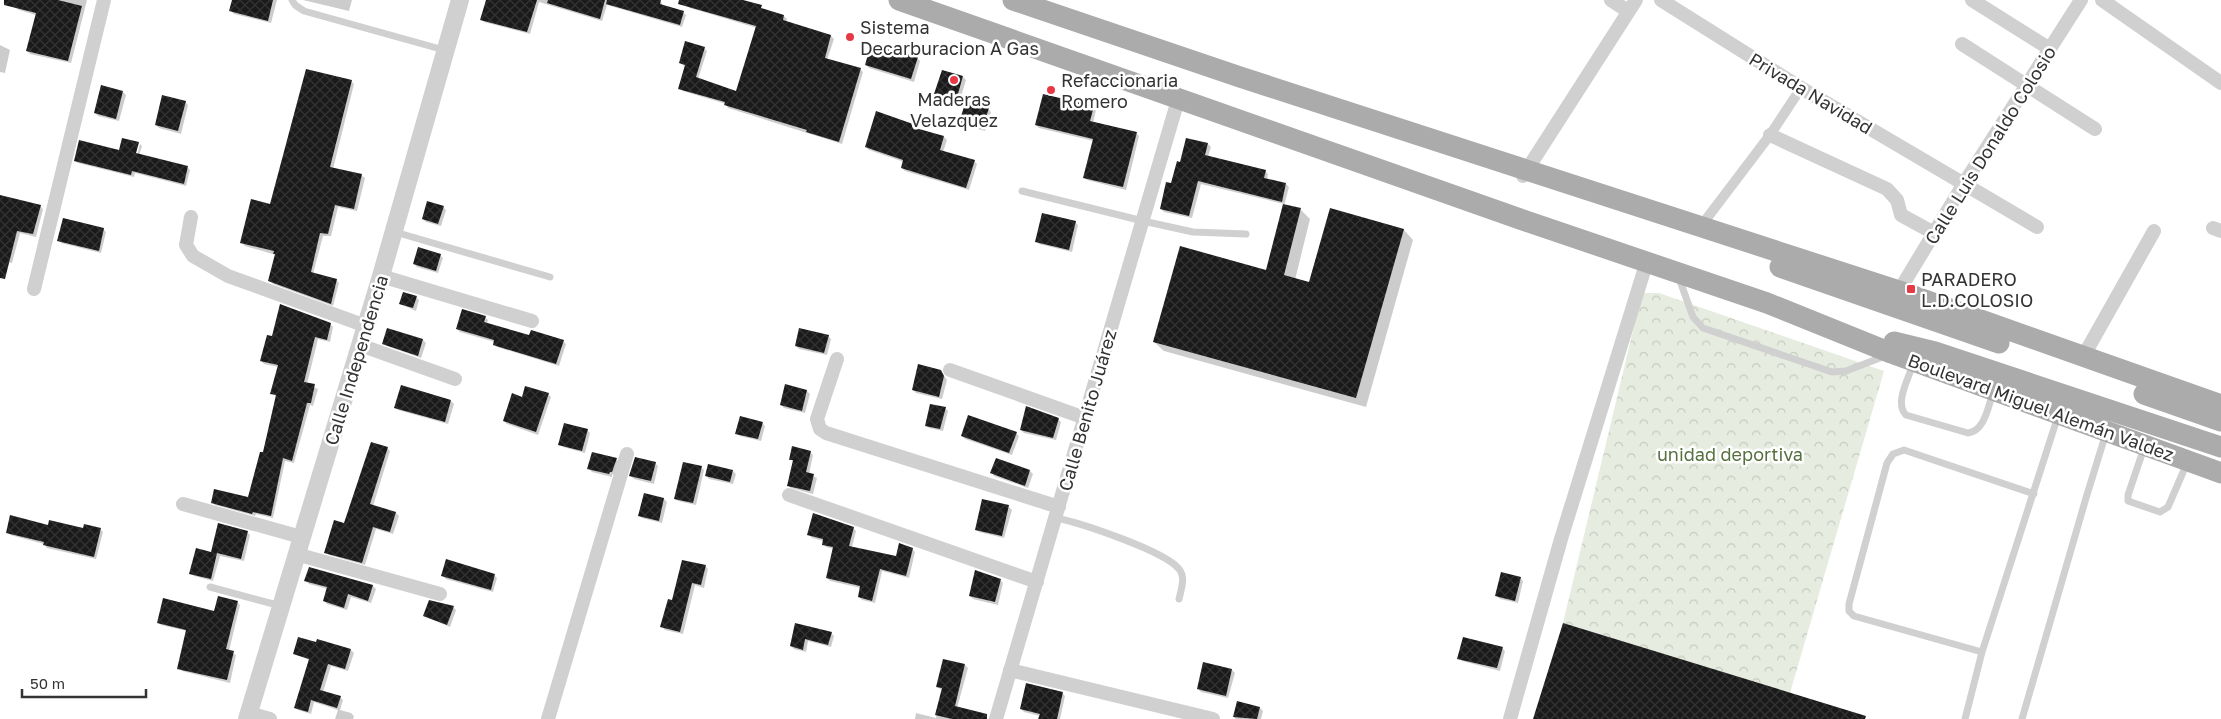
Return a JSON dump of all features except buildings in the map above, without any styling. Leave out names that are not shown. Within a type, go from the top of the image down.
[{"type":"main road","name":"Boulevard Miguel Alemán Valdez","points":[[899,0],[1178,100],[1767,303],[1914,362],[2221,473]]},
{"type":"main road","points":[[1013,0],[1240,78],[1505,164],[1554,191],[2221,421]]},
{"type":"main road","points":[[1524,173],[1701,226],[1899,291],[2221,405]]},
{"type":"main road","points":[[1861,342],[1890,341],[1936,352],[2221,447]]},
{"type":"street","points":[[34,289],[104,0]]},
{"type":"street","name":"Calle Independencia","points":[[248,716],[381,276],[460,0]]},
{"type":"street","points":[[1524,173],[1632,6],[1611,0]]},
{"type":"street","name":"Privada Navidad","points":[[1661,0],[1802,88],[1963,185],[2037,227]]},
{"type":"street","points":[[1972,0],[2050,49]]},
{"type":"street","name":"Calle Luis Donaldo Colosio","points":[[1899,291],[1963,185],[2081,0]]},
{"type":"street","points":[[2102,0],[2221,83]]},
{"type":"street","points":[[1962,44],[2095,129]]},
{"type":"street","points":[[1701,226],[1770,135],[1802,88]]},
{"type":"street","name":"Calle Benito Juárez","points":[[996,719],[1178,100]]},
{"type":"street","points":[[1770,135],[1887,189],[1894,194],[1901,215],[1934,234]]},
{"type":"street","points":[[191,216],[186,245],[194,256],[228,276],[366,326]]},
{"type":"street","points":[[2082,357],[2154,231]]},
{"type":"street","points":[[1510,719],[1561,539],[1647,261]]},
{"type":"street","points":[[381,276],[532,320]]},
{"type":"street","points":[[360,345],[455,379]]},
{"type":"street","points":[[837,358],[817,419],[820,429],[826,433],[1057,512]]},
{"type":"street","points":[[950,370],[1085,418]]},
{"type":"street","points":[[548,719],[627,454]]},
{"type":"street","points":[[790,495],[1037,582]]},
{"type":"street","points":[[183,504],[440,594]]},
{"type":"street","points":[[1010,670],[1213,719]]},
{"type":"street","points":[[248,716],[270,719]]},
{"type":"lane","points":[[292,0],[295,6],[304,11],[446,51]]},
{"type":"lane","points":[[1022,191],[1193,232],[1246,234]]},
{"type":"lane","points":[[394,232],[550,278]]},
{"type":"lane","points":[[1677,271],[1693,317],[1703,328],[1832,372],[1846,371],[1891,353]]},
{"type":"lane","points":[[1914,362],[1900,402],[1906,415],[1968,433],[1974,432],[1980,427],[1994,390]]},
{"type":"lane","points":[[1965,719],[1982,652],[2059,413]]},
{"type":"lane","points":[[2022,719],[2107,431]]},
{"type":"lane","points":[[2145,445],[2128,495],[2128,502],[2160,512],[2168,507],[2188,461]]},
{"type":"lane","points":[[1982,652],[1854,616],[1849,611],[1848,604],[1886,463],[1893,454],[1904,450],[2034,494]]},
{"type":"lane","points":[[1057,512],[1072,521],[1153,551],[1180,569],[1183,579],[1179,599]]},
{"type":"lane","points":[[210,587],[281,606]]},
{"type":"green space","name":"unidad deportiva","points":[[1642,293],[1659,293],[1884,371],[1790,693],[1563,623]]},
{"type":"place","name":"Sistema Decarburacion A Gas","points":[[850,37]]},
{"type":"place","name":"Maderas Velazquez","points":[[954,80]]},
{"type":"place","name":"Refaccionaria Romero","points":[[1051,90]]},
{"type":"place","name":"PARADERO L.D.COLOSIO","points":[[1911,289]]}]
